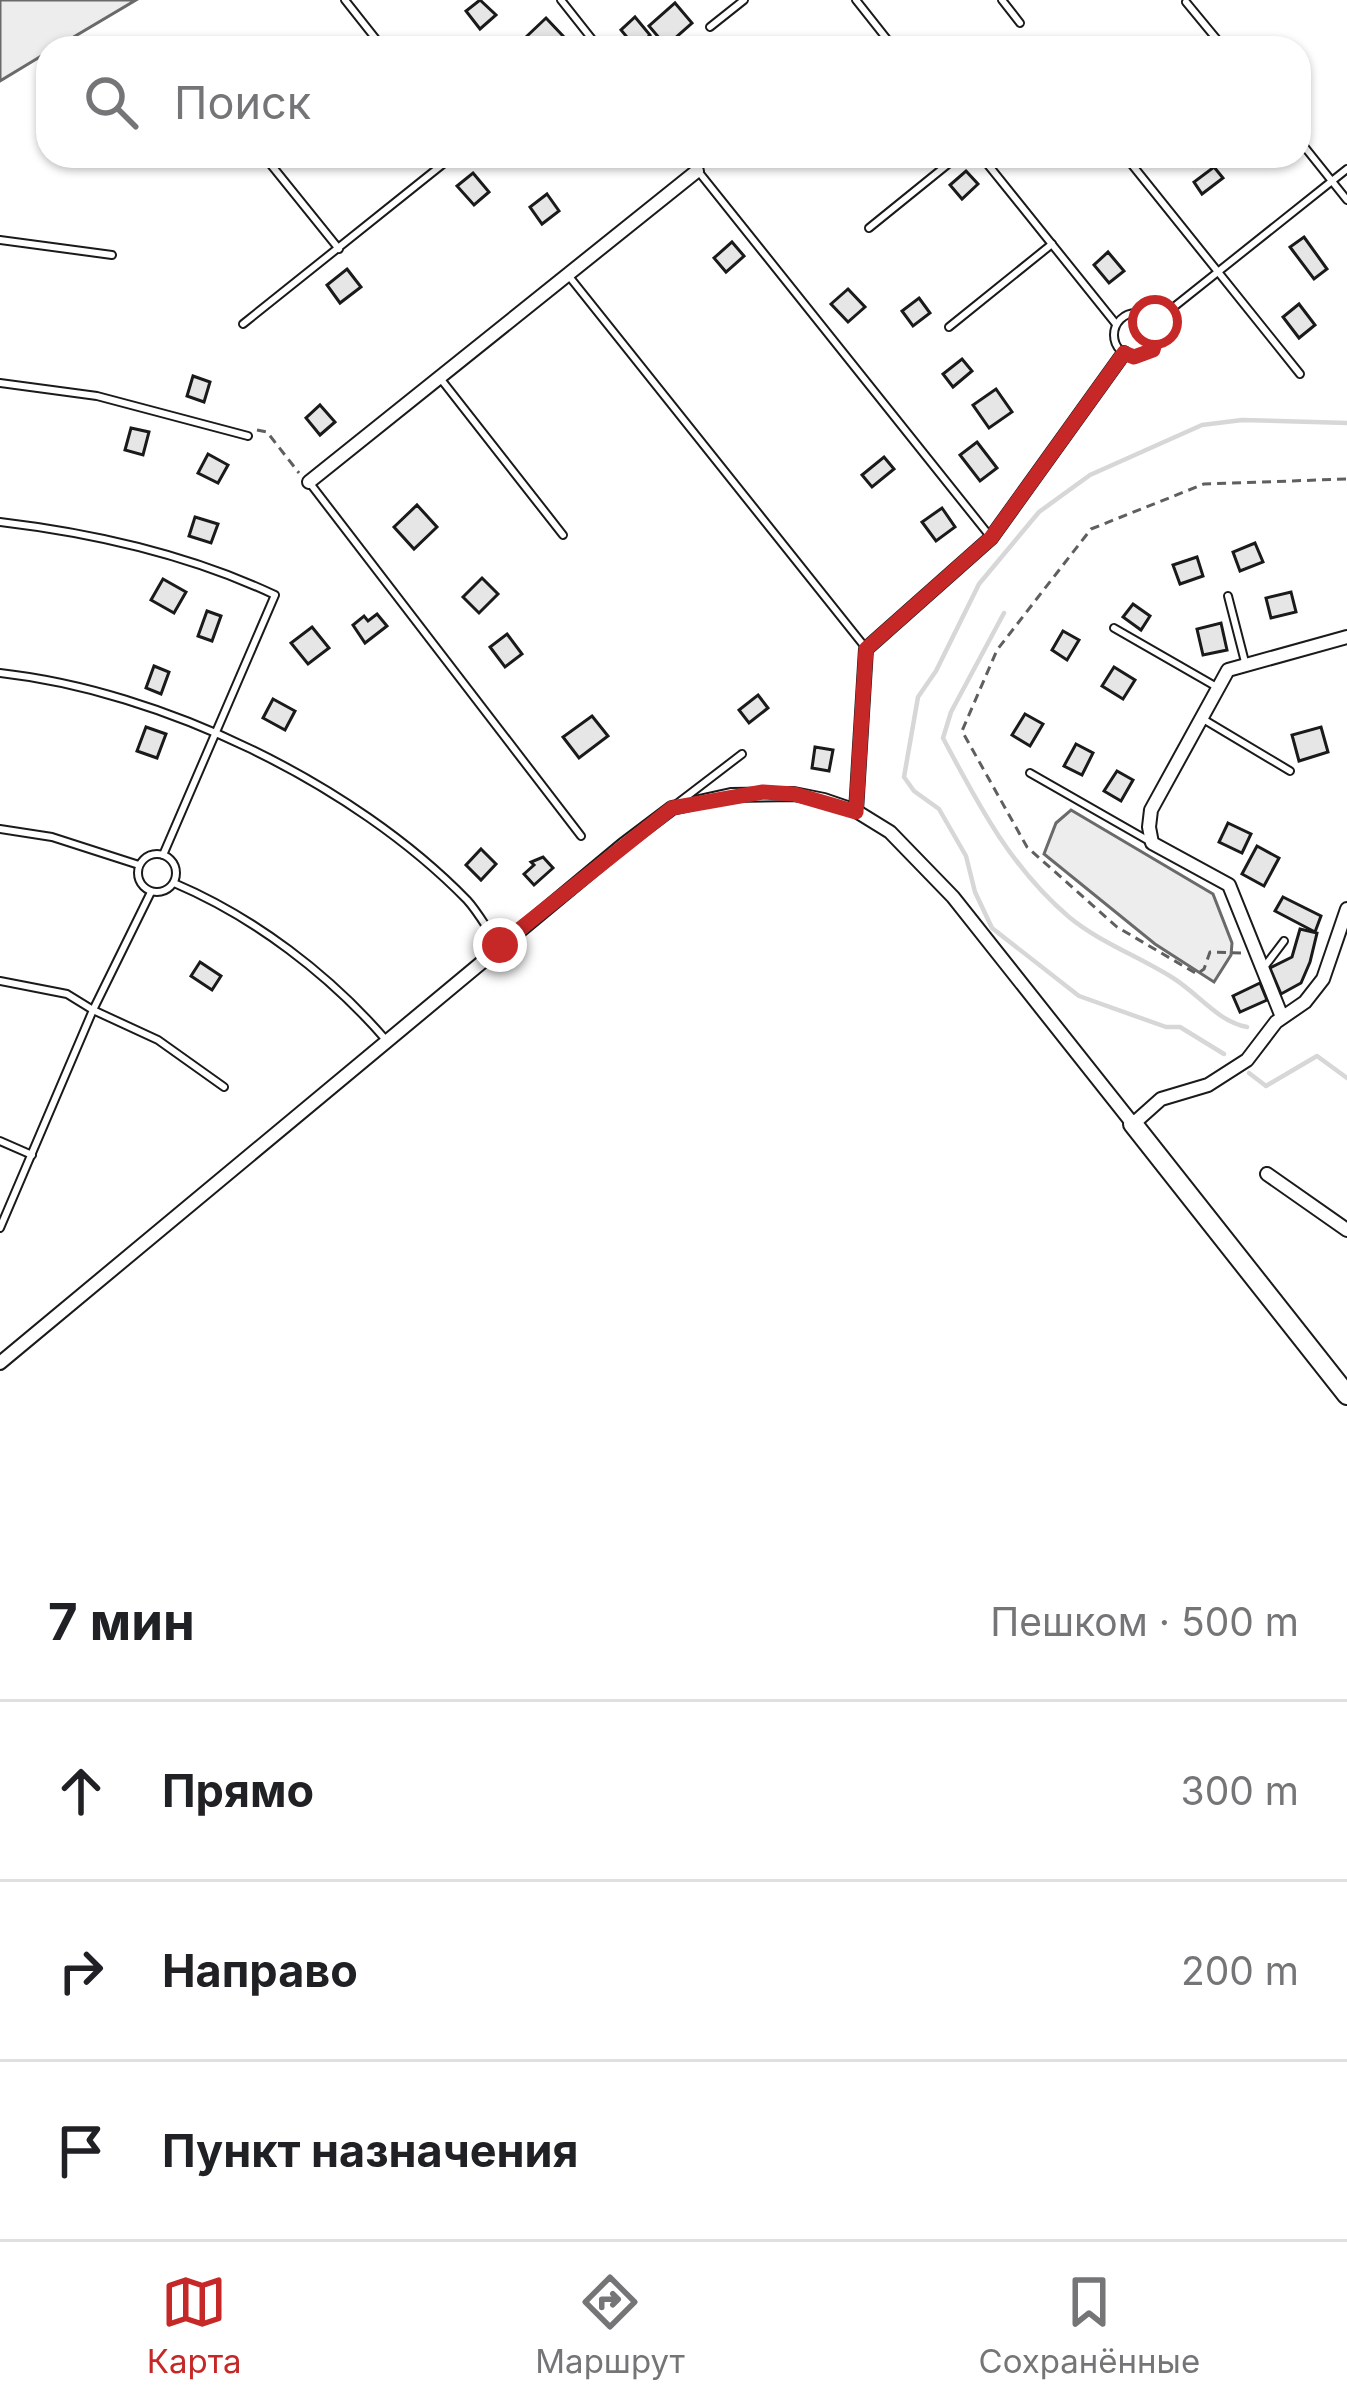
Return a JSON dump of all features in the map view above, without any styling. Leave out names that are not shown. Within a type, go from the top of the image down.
[{"type":"street","points":[[309,482],[698,170]]},
{"type":"street","points":[[856,812],[866,649],[991,538],[1124,353]]},
{"type":"street","points":[[1282,1017],[1229,885],[1152,843],[1151,810],[1228,670],[1347,637]]},
{"type":"street","points":[[0,1363],[500,945],[672,808],[763,792],[794,794],[856,812],[890,832],[920,859],[1347,1395]]},
{"type":"street","points":[[1133,1124],[1161,1099],[1208,1085],[1246,1060],[1282,1017],[1305,1002],[1323,979],[1347,909]]},
{"type":"street","points":[[1268,1174],[1347,1230]]},
{"type":"lane","points":[[345,0],[374,36]]},
{"type":"lane","points":[[561,0],[587,36]]},
{"type":"lane","points":[[710,27],[743,0]]},
{"type":"lane","points":[[856,0],[883,36]]},
{"type":"lane","points":[[1002,0],[1020,23]]},
{"type":"lane","points":[[1186,2],[1213,36]]},
{"type":"lane","points":[[1311,155],[1347,200]]},
{"type":"lane","points":[[274,168],[339,250]]},
{"type":"lane","points":[[244,324],[438,168]]},
{"type":"lane","points":[[869,227],[943,168]]},
{"type":"lane","points":[[991,168],[1116,324]]},
{"type":"lane","points":[[1135,168],[1300,374]]},
{"type":"lane","points":[[1155,322],[1347,169]]},
{"type":"lane","points":[[698,170],[991,538]]},
{"type":"lane","points":[[0,240],[112,255]]},
{"type":"lane","points":[[950,327],[1052,244]]},
{"type":"lane","points":[[568,274],[866,649]]},
{"type":"lane","points":[[1135,312],[1155,322],[1158,332],[1153,350],[1134,357],[1124,353],[1114,335],[1116,324],[1135,312]]},
{"type":"lane","points":[[440,377],[563,536]]},
{"type":"lane","points":[[0,383],[98,396],[248,436]]},
{"type":"lane","points":[[309,482],[580,836]]},
{"type":"lane","points":[[0,522],[48,527],[175,557],[275,595],[164,855]]},
{"type":"lane","points":[[1228,596],[1246,664]]},
{"type":"lane","points":[[1114,628],[1218,688]]},
{"type":"lane","points":[[0,673],[110,697],[217,732],[311,780],[438,873],[472,905],[500,945]]},
{"type":"lane","points":[[1202,719],[1290,771]]},
{"type":"lane","points":[[672,808],[742,754]]},
{"type":"lane","points":[[1030,773],[1152,843]]},
{"type":"lane","points":[[0,829],[52,837],[139,865]]},
{"type":"lane","points":[[150,855],[164,855],[175,867],[173,883],[161,892],[151,892],[139,881],[139,865],[150,855]]},
{"type":"lane","points":[[173,883],[202,895],[276,941],[327,980],[387,1041]]},
{"type":"lane","points":[[0,1228],[93,1010],[151,892]]},
{"type":"lane","points":[[1262,968],[1284,941]]},
{"type":"lane","points":[[0,981],[67,994],[158,1040],[224,1088]]},
{"type":"lane","points":[[0,1142],[32,1155]]},
{"type":"path","points":[[248,436],[253,429],[267,432],[309,482]]},
{"type":"path","points":[[1257,954],[1210,952],[1197,974],[1117,927],[1027,848],[962,731],[997,650],[1091,529],[1204,484],[1347,479]]},
{"type":"shaded area","points":[[0,0],[136,0],[75,36],[36,36],[36,59],[0,81]]},
{"type":"shaded area","points":[[1071,810],[1213,894],[1232,943],[1231,955],[1214,982],[1155,944],[1044,854],[1056,823]]},
{"type":"building","points":[[480,0],[496,15],[480,29],[466,11]]},
{"type":"building","points":[[675,3],[692,23],[677,36],[658,36],[649,26]]},
{"type":"building","points":[[635,17],[650,35],[626,36],[621,30]]},
{"type":"building","points":[[546,18],[563,36],[527,36]]},
{"type":"building","points":[[1213,168],[1223,178],[1202,194],[1194,182]]},
{"type":"building","points":[[966,171],[978,184],[962,199],[950,185]]},
{"type":"building","points":[[473,173],[489,192],[474,205],[457,186]]},
{"type":"building","points":[[547,194],[559,211],[542,224],[530,207]]},
{"type":"building","points":[[1304,237],[1327,269],[1314,279],[1290,247]]},
{"type":"building","points":[[732,242],[744,256],[726,272],[714,258]]},
{"type":"building","points":[[1108,252],[1124,271],[1109,283],[1094,265]]},
{"type":"building","points":[[347,269],[361,287],[340,303],[327,285]]},
{"type":"building","points":[[848,289],[865,307],[848,322],[831,304]]},
{"type":"building","points":[[919,298],[930,313],[913,326],[902,311]]},
{"type":"building","points":[[1299,304],[1315,325],[1299,338],[1283,317]]},
{"type":"building","points":[[962,359],[972,371],[953,387],[943,374]]},
{"type":"building","points":[[193,376],[210,382],[204,402],[187,396]]},
{"type":"building","points":[[996,389],[1012,412],[989,428],[973,405]]},
{"type":"building","points":[[320,405],[335,422],[320,435],[306,418]]},
{"type":"building","points":[[131,428],[149,432],[143,455],[125,450]]},
{"type":"building","points":[[977,442],[997,468],[980,481],[960,455]]},
{"type":"building","points":[[208,454],[228,465],[218,483],[198,473]]},
{"type":"building","points":[[884,457],[894,469],[872,487],[862,475]]},
{"type":"building","points":[[417,505],[437,527],[414,549],[394,527]]},
{"type":"building","points":[[942,508],[955,527],[936,541],[922,522]]},
{"type":"building","points":[[195,517],[218,524],[211,543],[189,536]]},
{"type":"building","points":[[1255,543],[1263,562],[1240,571],[1233,552]]},
{"type":"building","points":[[1197,557],[1203,576],[1180,584],[1173,565]]},
{"type":"building","points":[[482,578],[498,594],[479,613],[463,597]]},
{"type":"building","points":[[163,579],[186,592],[174,613],[151,600]]},
{"type":"building","points":[[1291,592],[1296,612],[1271,618],[1266,598]]},
{"type":"building","points":[[1133,604],[1150,616],[1141,630],[1123,617]]},
{"type":"building","points":[[207,611],[221,616],[212,641],[198,636]]},
{"type":"building","points":[[377,614],[387,626],[365,643],[353,625]]},
{"type":"building","points":[[1221,623],[1227,650],[1203,655],[1197,629]]},
{"type":"building","points":[[312,627],[329,648],[308,664],[291,643]]},
{"type":"building","points":[[1063,631],[1079,640],[1067,660],[1052,650]]},
{"type":"building","points":[[507,634],[522,654],[505,667],[490,647]]},
{"type":"building","points":[[154,666],[169,672],[161,694],[146,688]]},
{"type":"building","points":[[1114,667],[1135,680],[1123,699],[1102,686]]},
{"type":"building","points":[[758,695],[768,708],[749,723],[739,710]]},
{"type":"building","points":[[273,699],[295,711],[285,730],[263,718]]},
{"type":"building","points":[[1025,714],[1043,724],[1030,746],[1012,735]]},
{"type":"building","points":[[592,716],[608,736],[579,758],[563,737]]},
{"type":"building","points":[[146,727],[166,734],[157,758],[137,751]]},
{"type":"building","points":[[1321,727],[1328,752],[1299,761],[1292,735]]},
{"type":"building","points":[[1076,744],[1093,753],[1082,775],[1064,766]]},
{"type":"building","points":[[815,747],[833,750],[829,771],[812,768]]},
{"type":"building","points":[[1117,771],[1133,780],[1121,801],[1104,791]]},
{"type":"building","points":[[1228,823],[1251,834],[1242,853],[1219,842]]},
{"type":"building","points":[[1257,846],[1279,858],[1264,886],[1242,874]]},
{"type":"building","points":[[481,849],[496,864],[481,880],[466,865]]},
{"type":"building","points":[[543,857],[553,868],[534,885],[524,874],[534,865],[531,862]]},
{"type":"building","points":[[1283,897],[1321,916],[1315,932],[1275,911]]},
{"type":"building","points":[[1300,929],[1317,933],[1310,962],[1301,983],[1281,994],[1270,968],[1292,957]]},
{"type":"building","points":[[200,962],[221,976],[212,990],[191,976]]},
{"type":"building","points":[[1260,983],[1267,1000],[1240,1012],[1233,996]]},
{"type":"waterway","points":[[1224,1054],[1180,1027],[1166,1027],[1079,996],[992,928],[975,892],[966,856],[939,809],[904,777],[918,697],[979,584],[1039,512],[1090,475],[1202,425],[1242,420],[1347,423]]},
{"type":"waterway","points":[[1004,613],[951,712],[943,738],[983,811],[1030,878],[1069,917],[1173,978],[1227,1019],[1247,1027]]},
{"type":"waterway","points":[[1249,1073],[1266,1086],[1317,1056],[1347,1078]]},
{"type":"route","points":[[500,945],[672,808],[763,792],[824,800],[856,812],[866,649],[991,538],[1124,353],[1144,356],[1153,350],[1158,332],[1155,322]]}]
